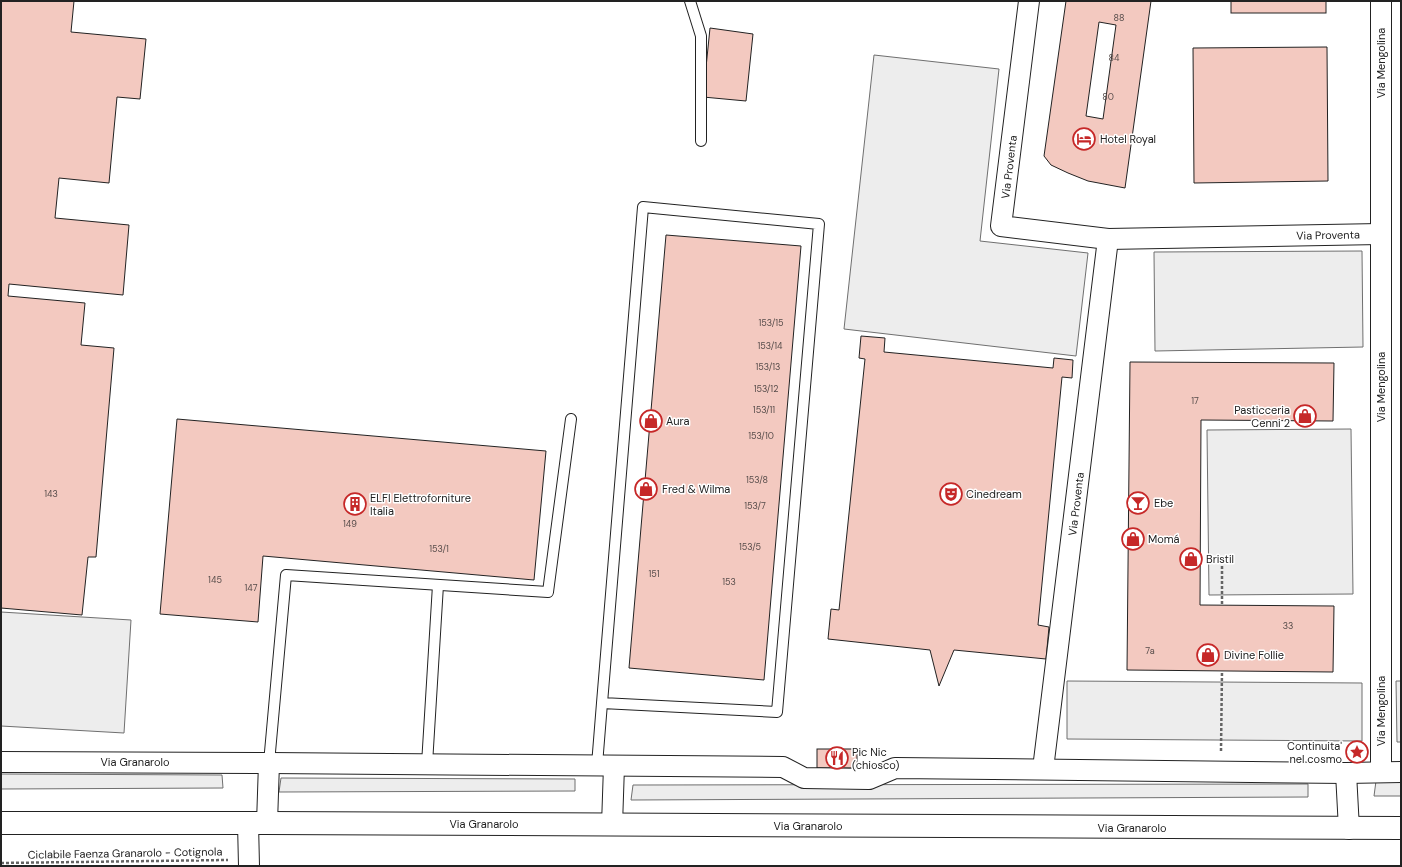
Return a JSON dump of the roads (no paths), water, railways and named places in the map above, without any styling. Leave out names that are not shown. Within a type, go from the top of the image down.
[{"type":"main road","name":"Via Granarolo","points":[[1,823],[1401,828]]},
{"type":"street","name":"Via Proventa","points":[[1029,1],[1002,226],[1108,239],[1380,234]]},
{"type":"street","name":"Via Mengolina","points":[[1381,1],[1381,772]]},
{"type":"street","name":"Via Proventa","points":[[1042,769],[1108,239]]},
{"type":"street","name":"Via Granarolo","points":[[1,762],[783,767],[804,778],[869,779],[895,768],[1346,773],[1401,772]]},
{"type":"street","points":[[249,863],[269,763]]},
{"type":"street","points":[[605,766],[612,825]]},
{"type":"street","points":[[1346,773],[1349,829]]},
{"type":"lane","points":[[690,1],[701,36],[701,141]]},
{"type":"lane","points":[[602,703],[777,712],[819,224],[643,207],[602,703],[605,766]]},
{"type":"lane","points":[[269,763],[286,575],[548,592],[571,419]]},
{"type":"lane","points":[[427,764],[438,584]]},
{"type":"place","name":"Hotel Royal","points":[[1084,139]]},
{"type":"place","name":"Pasticceria Cenni 2","points":[[1305,416]]},
{"type":"place","name":"Aura","points":[[651,421]]},
{"type":"place","name":"Fred & Wilma","points":[[646,489]]},
{"type":"place","name":"Cinedream","points":[[951,494]]},
{"type":"place","name":"Ebe","points":[[1138,503]]},
{"type":"place","name":"ELFI Elettroforniture Italia","points":[[355,504]]},
{"type":"place","name":"Momá","points":[[1133,539]]},
{"type":"place","name":"Bristil","points":[[1191,559]]},
{"type":"place","name":"Divine Follie","points":[[1208,655]]},
{"type":"place","name":"Continuita' nel cosmo","points":[[1357,752]]},
{"type":"place","name":"Pic Nic (chiosco)","points":[[837,758]]}]
